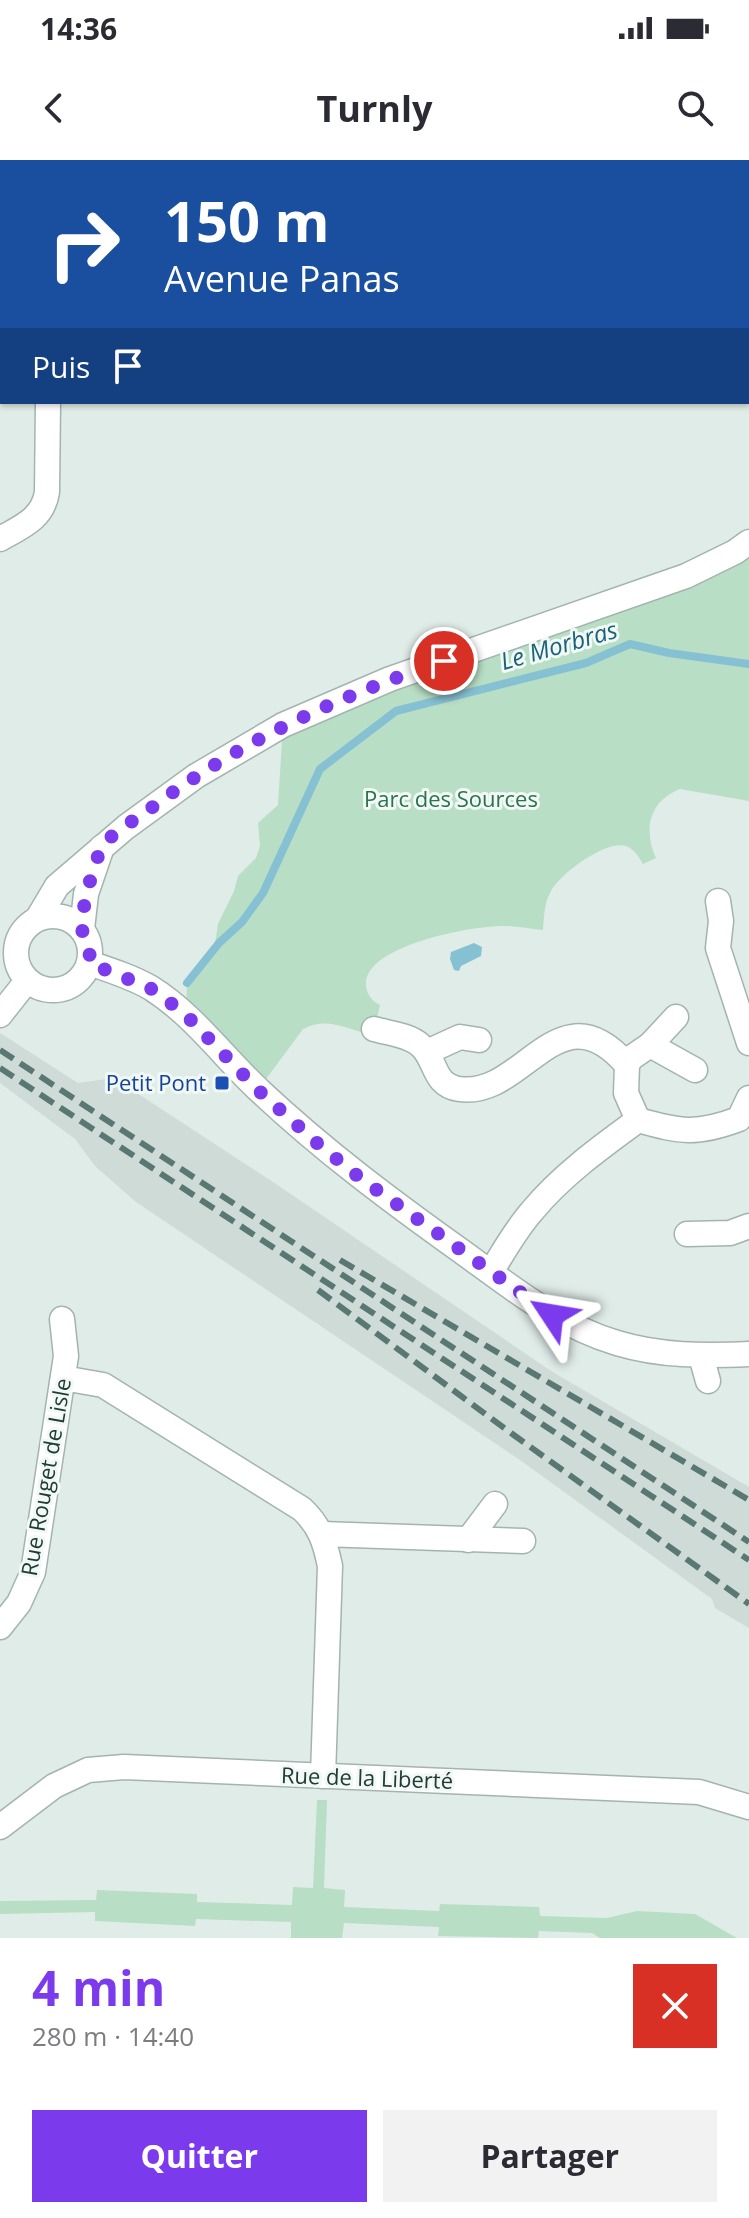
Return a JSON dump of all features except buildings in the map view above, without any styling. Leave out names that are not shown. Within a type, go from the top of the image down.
[{"type":"street","points":[[0,539],[34,518],[44,505],[47,492],[48,404]]},
{"type":"street","points":[[38,918],[59,916],[72,921],[82,929],[89,942],[89,963],[84,974],[65,989],[52,991],[26,982],[8,945],[38,918],[57,886],[102,847],[196,776],[283,725],[390,679],[686,576],[749,542]]},
{"type":"street","points":[[82,929],[86,894],[102,847]]},
{"type":"street","points":[[718,901],[721,921],[718,948],[749,1043]]},
{"type":"street","points":[[89,963],[150,988],[174,1006],[258,1090],[360,1178],[532,1303],[572,1327],[644,1350],[701,1356],[749,1354]]},
{"type":"street","points":[[0,1015],[26,982]]},
{"type":"street","points":[[638,1120],[626,1093],[627,1065],[676,1017]]},
{"type":"street","points":[[374,1029],[413,1040],[427,1052],[440,1080],[460,1089],[482,1088],[497,1081],[548,1045],[568,1038],[585,1037],[601,1042],[627,1065]]},
{"type":"street","points":[[427,1052],[460,1037],[479,1040]]},
{"type":"street","points":[[650,1045],[695,1070]]},
{"type":"street","points":[[638,1120],[689,1132],[746,1114]]},
{"type":"street","points":[[491,1272],[531,1211],[590,1157],[638,1120]]},
{"type":"street","points":[[687,1234],[730,1233],[749,1226]]},
{"type":"street","name":"Rue Rouget de Lisle","points":[[0,1627],[19,1603],[33,1572],[66,1356],[62,1319]]},
{"type":"street","points":[[701,1356],[708,1381]]},
{"type":"street","points":[[63,1378],[103,1385],[302,1509],[322,1534],[330,1566],[323,1776]]},
{"type":"street","points":[[468,1540],[495,1504]]},
{"type":"street","points":[[322,1534],[523,1541]]},
{"type":"street","name":"Rue de la Liberté","points":[[0,1827],[54,1786],[88,1770],[124,1767],[699,1792],[749,1807]]},
{"type":"shaded area","points":[[0,1033],[78,1083],[114,1078],[551,1371],[749,1487],[749,1628],[715,1608],[712,1599],[520,1460],[136,1202],[95,1166],[75,1139],[0,1083]]},
{"type":"green space","name":"Parc des Sources","points":[[749,542],[749,801],[680,789],[661,801],[655,809],[650,837],[656,858],[643,864],[631,849],[617,846],[583,860],[562,877],[550,893],[545,906],[543,930],[505,926],[470,929],[423,940],[382,959],[370,972],[366,986],[371,998],[380,1005],[374,1031],[370,1034],[329,1024],[303,1029],[258,1090],[186,1015],[187,983],[214,950],[218,924],[238,876],[256,858],[260,846],[258,823],[278,805],[283,725]]},
{"type":"green space","points":[[317,1800],[327,1800],[324,1888],[345,1890],[344,1907],[439,1911],[440,1904],[539,1907],[540,1916],[607,1918],[637,1911],[695,1914],[737,1938],[600,1938],[592,1933],[539,1931],[538,1938],[438,1936],[439,1927],[344,1923],[342,1938],[291,1938],[291,1922],[196,1919],[195,1926],[95,1921],[95,1912],[0,1914],[0,1901],[96,1900],[97,1890],[197,1894],[197,1902],[292,1905],[293,1887],[313,1888]]},
{"type":"water","points":[[474,943],[482,947],[481,956],[461,966],[459,971],[454,970],[451,952]]},
{"type":"waterway","name":"Le Morbras","points":[[187,983],[219,943],[242,922],[263,893],[320,769],[396,711],[586,663],[630,644],[669,653],[749,664]]},
{"type":"railway","points":[[0,1050],[749,1542]]},
{"type":"railway","points":[[0,1068],[749,1560]]},
{"type":"railway","points":[[340,1260],[749,1500]]},
{"type":"railway","points":[[318,1290],[749,1604]]},
{"type":"place","name":"Petit Pont","points":[[222,1083]]},
{"type":"route","points":[[444,661],[390,679],[283,725],[196,776],[159,802],[102,847],[86,894],[82,929],[89,942],[89,963],[150,988],[168,1001],[317,1143],[360,1178],[552,1315]]}]
